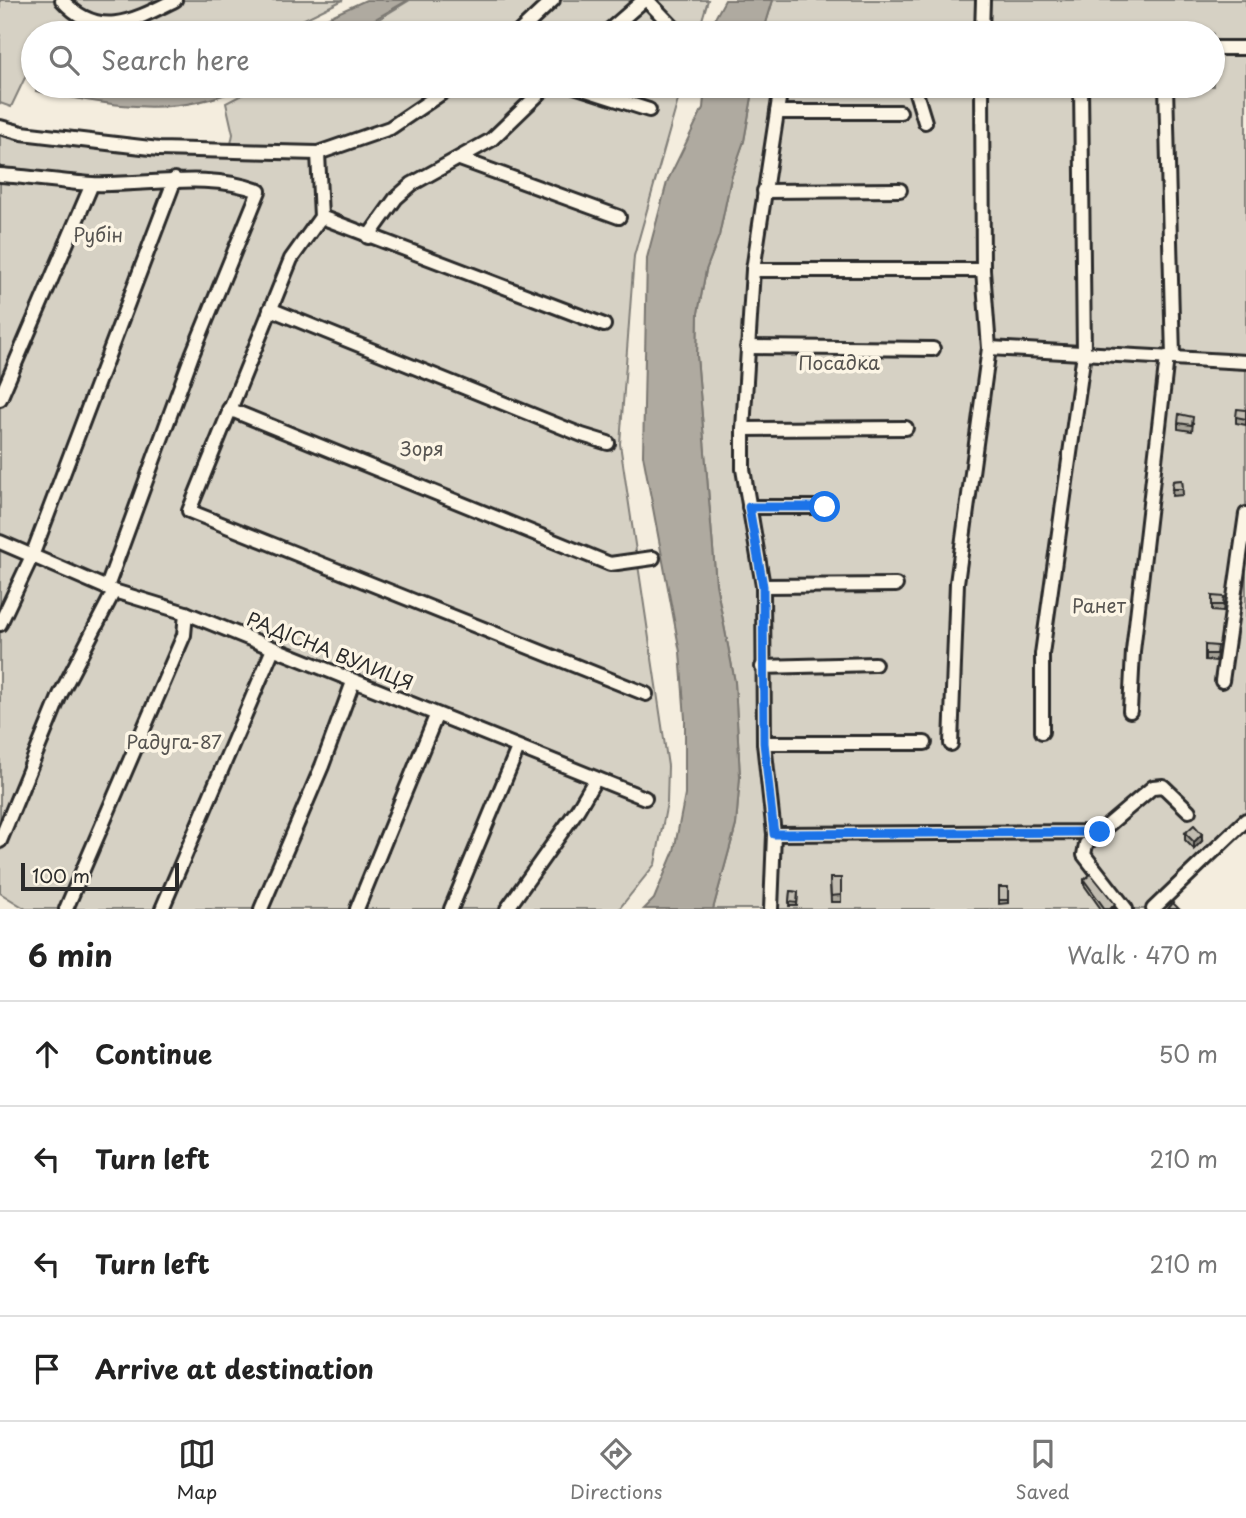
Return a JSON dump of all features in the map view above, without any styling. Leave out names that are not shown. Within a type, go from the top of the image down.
[{"type":"street","points":[[62,0],[80,15],[99,21]]},
{"type":"street","points":[[132,21],[175,0]]},
{"type":"street","points":[[531,21],[553,0]]},
{"type":"street","points":[[620,21],[645,0],[667,21]]},
{"type":"street","points":[[982,21],[983,0]]},
{"type":"street","points":[[1225,48],[1246,48]]},
{"type":"street","points":[[0,127],[22,134],[159,149],[318,153],[390,128],[434,98]]},
{"type":"street","points":[[368,237],[396,198],[412,184],[491,141],[535,98]]},
{"type":"street","points":[[612,98],[649,110]]},
{"type":"street","points":[[771,909],[774,834],[764,743],[763,586],[743,469],[743,429],[753,270],[779,98]]},
{"type":"street","points":[[918,98],[925,122]]},
{"type":"street","points":[[951,744],[957,583],[989,348],[983,270],[982,98]]},
{"type":"street","points":[[1042,732],[1042,654],[1084,353],[1081,98]]},
{"type":"street","points":[[1130,710],[1133,651],[1170,357],[1166,98]]},
{"type":"street","points":[[777,112],[900,111]]},
{"type":"street","points":[[318,153],[321,217],[291,259],[188,511],[646,694]]},
{"type":"street","points":[[460,159],[619,217]]},
{"type":"street","points":[[0,175],[92,184],[175,179],[243,186],[259,191],[260,196],[192,355],[111,589],[60,695],[0,841]]},
{"type":"street","points":[[0,624],[32,556],[175,179]]},
{"type":"street","points":[[0,399],[92,184]]},
{"type":"street","points":[[764,191],[900,190]]},
{"type":"street","points":[[321,217],[604,325]]},
{"type":"street","points":[[753,270],[983,270]]},
{"type":"street","points":[[270,309],[582,435],[608,443]]},
{"type":"street","points":[[747,347],[933,349]]},
{"type":"street","points":[[989,348],[1246,362]]},
{"type":"street","points":[[229,410],[611,564],[653,558]]},
{"type":"street","points":[[743,429],[906,428]]},
{"type":"street","points":[[749,507],[825,507]]},
{"type":"street","points":[[1222,681],[1246,513]]},
{"type":"street","name":"РАДІСНА ВУЛИЦЯ","points":[[0,542],[111,589],[186,612],[436,716],[645,798]]},
{"type":"street","points":[[763,586],[896,585]]},
{"type":"street","points":[[66,909],[184,635],[186,612]]},
{"type":"street","points":[[162,909],[273,649]]},
{"type":"street","points":[[762,667],[875,664]]},
{"type":"street","points":[[261,909],[322,766],[353,682]]},
{"type":"street","points":[[357,909],[436,716]]},
{"type":"street","points":[[764,743],[925,743]]},
{"type":"street","points":[[451,909],[518,748]]},
{"type":"street","points":[[507,909],[578,810],[595,780]]},
{"type":"street","points":[[1126,909],[1084,855],[1086,844],[1153,787],[1163,786],[1189,810]]},
{"type":"street","points":[[1153,909],[1246,820]]},
{"type":"street","points":[[774,834],[1100,832]]},
{"type":"green space","points":[[0,0],[343,0],[300,21],[21,21],[21,86],[11,107],[0,103]]},
{"type":"green space","points":[[410,0],[708,0],[702,21],[376,21]]},
{"type":"green space","points":[[773,0],[1246,0],[1246,812],[1146,909],[713,909],[736,825],[740,777],[735,682],[716,584],[697,356],[698,313],[706,270],[719,236],[731,178],[744,141],[752,98],[1225,98],[1225,21],[767,21]]},
{"type":"green space","points":[[236,98],[679,98],[634,256],[620,444],[668,766],[667,803],[655,864],[619,909],[26,909],[0,893],[0,125],[14,131],[230,149],[233,134],[226,103]]},
{"type":"shaded area","points":[[366,0],[408,0],[372,21],[320,21]]},
{"type":"shaded area","points":[[725,0],[773,0],[767,21],[714,20]]},
{"type":"shaded area","points":[[74,98],[214,98],[167,106],[117,105]]},
{"type":"shaded area","points":[[704,98],[752,98],[744,141],[731,178],[719,236],[706,270],[698,313],[697,356],[716,584],[735,682],[740,777],[736,825],[713,909],[644,909],[654,899],[674,851],[685,795],[685,719],[680,652],[643,455],[647,258],[667,182],[703,108]]},
{"type":"building","points":[[1237,409],[1246,410],[1246,419],[1236,417]]},
{"type":"building","points":[[1179,414],[1193,417],[1192,425],[1178,423]]},
{"type":"building","points":[[1182,480],[1183,489],[1172,489],[1173,481]]},
{"type":"building","points":[[1212,596],[1224,597],[1223,605],[1212,605]]},
{"type":"building","points":[[1205,645],[1217,646],[1216,654],[1205,654]]},
{"type":"building","points":[[1194,825],[1202,834],[1194,842],[1185,833]]},
{"type":"building","points":[[1091,874],[1115,904],[1110,909],[1105,909],[1084,880]]},
{"type":"building","points":[[830,878],[841,878],[841,895],[831,896]]},
{"type":"building","points":[[999,887],[1008,887],[1008,900],[999,900]]},
{"type":"building","points":[[790,891],[798,892],[797,903],[789,902]]},
{"type":"building","points":[[1173,903],[1179,909],[1168,909]]},
{"type":"route","points":[[825,507],[749,507],[763,586],[764,743],[774,834],[1100,832]]},
{"type":"park label","name":"Рубін","points":[[98,235]]},
{"type":"park label","name":"Посадка","points":[[839,363]]},
{"type":"park label","name":"Зоря","points":[[422,449]]},
{"type":"park label","name":"Ранет","points":[[1099,606]]},
{"type":"park label","name":"Радуга-87","points":[[174,742]]}]
